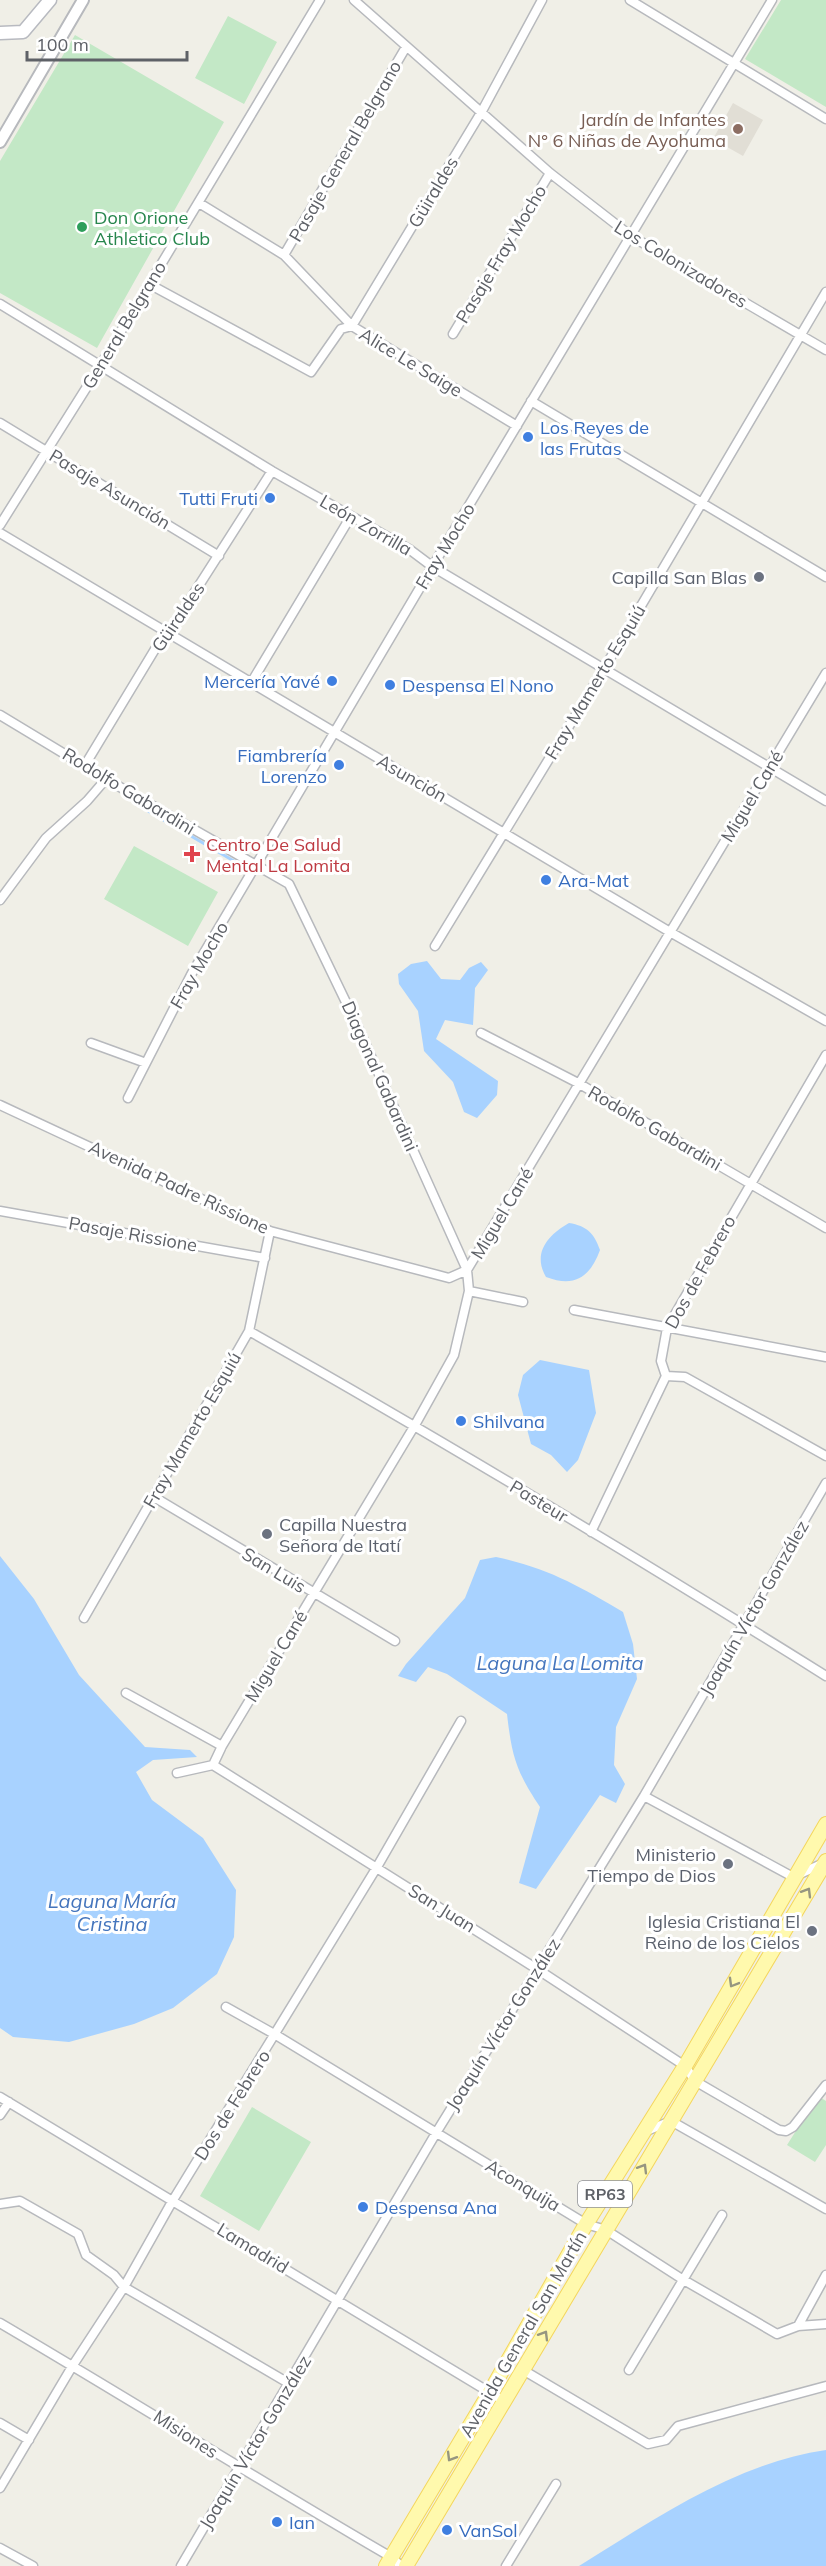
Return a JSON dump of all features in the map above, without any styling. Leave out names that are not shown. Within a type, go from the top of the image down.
[{"type":"main road","points":[[0,33],[23,32],[50,0]]},
{"type":"main road","name":"Avenida General San Martín","points":[[393,2563],[586,2224],[685,2066],[793,1877],[826,1824]]},
{"type":"main road","name":"Avenida General San Martín","points":[[406,2566],[826,1862]]},
{"type":"street","points":[[0,142],[83,0]]},
{"type":"street","name":"General Belgrano","points":[[0,525],[100,366],[320,0]]},
{"type":"street","name":"Los Colonizadores","points":[[354,0],[550,173],[631,236],[826,350]]},
{"type":"street","name":"Güiraldes","points":[[149,284],[311,372],[341,329],[352,326],[482,111],[542,0]]},
{"type":"street","points":[[630,0],[826,120]]},
{"type":"street","name":"Fray Mocho","points":[[128,1098],[192,973],[772,0]]},
{"type":"street","name":"Pasaje General Belgrano","points":[[284,255],[406,47]]},
{"type":"street","name":"Pasaje Fray Mocho","points":[[453,334],[550,173]]},
{"type":"street","name":"Alice Le Saige","points":[[199,203],[284,255],[352,326],[517,426]]},
{"type":"street","name":"Fray Mamerto Esquiú","points":[[435,946],[605,667],[826,292]]},
{"type":"street","name":"León Zorrilla","points":[[0,304],[272,471],[409,549],[433,567],[605,667],[826,801]]},
{"type":"street","points":[[531,401],[826,577]]},
{"type":"street","name":"Pasaje Asunción","points":[[0,423],[219,556]]},
{"type":"street","name":"Güiraldes","points":[[85,765],[166,631],[175,623],[272,471]]},
{"type":"street","points":[[251,683],[351,516]]},
{"type":"street","name":"Asunción","points":[[0,533],[670,932],[826,1021]]},
{"type":"street","name":"Miguel Cané","points":[[213,1765],[222,1746],[415,1425],[454,1355],[469,1291],[467,1270],[826,673]]},
{"type":"street","name":"Rodolfo Gabardini","points":[[0,715],[289,884]]},
{"type":"street","points":[[0,900],[46,838],[87,801],[106,779]]},
{"type":"street","name":"Diagonal Gabardini","points":[[289,884],[356,1023],[467,1270]]},
{"type":"street","name":"Rodolfo Gabardini","points":[[481,1033],[579,1083],[826,1228]]},
{"type":"street","points":[[91,1043],[146,1063]]},
{"type":"street","name":"Dos de Febrero","points":[[666,1376],[661,1361],[667,1328],[749,1183],[826,1055]]},
{"type":"street","name":"Avenida Padre Rissione","points":[[0,1105],[270,1231],[449,1278],[467,1270]]},
{"type":"street","name":"Pasaje Rissione","points":[[0,1211],[265,1258]]},
{"type":"street","name":"Fray Mamerto Esquiú","points":[[84,1618],[249,1331],[270,1231]]},
{"type":"street","points":[[469,1291],[523,1302]]},
{"type":"street","points":[[574,1310],[826,1357]]},
{"type":"street","name":"Pasteur","points":[[249,1331],[415,1425],[745,1624],[826,1676]]},
{"type":"street","points":[[591,1532],[666,1376],[685,1377],[826,1456]]},
{"type":"street","name":"Joaquín Víctor González","points":[[181,2566],[340,2300],[436,2133],[644,1796],[826,1483]]},
{"type":"street","name":"San Luis","points":[[154,1497],[395,1641]]},
{"type":"street","points":[[126,1693],[222,1746]]},
{"type":"street","name":"Dos de Febrero","points":[[0,2488],[377,1867],[461,1721]]},
{"type":"street","points":[[177,1773],[213,1765]]},
{"type":"street","name":"San Juan","points":[[213,1765],[537,1969],[685,2066],[695,2081]]},
{"type":"street","points":[[644,1796],[793,1877],[826,1862]]},
{"type":"street","name":"Aconquija","points":[[226,2007],[276,2035],[586,2224],[606,2230],[682,2279],[777,2334],[798,2326],[826,2324]]},
{"type":"street","points":[[695,2081],[779,2130],[786,2131],[793,2127],[826,2085]]},
{"type":"street","points":[[0,2115],[4,2100]]},
{"type":"street","name":"Lamadrid","points":[[4,2100],[340,2300],[504,2401]]},
{"type":"street","points":[[644,2132],[671,2121],[826,2209]]},
{"type":"street","points":[[0,2205],[20,2200],[78,2234],[86,2255],[114,2275],[124,2287],[290,2384]]},
{"type":"street","points":[[629,2370],[722,2215]]},
{"type":"street","points":[[798,2326],[826,2275]]},
{"type":"street","name":"Misiones","points":[[0,2323],[160,2417],[393,2563]]},
{"type":"street","points":[[523,2370],[648,2444],[666,2440],[678,2426],[826,2386]]},
{"type":"street","points":[[0,2423],[29,2440]]},
{"type":"street","points":[[506,2566],[556,2484]]},
{"type":"street","points":[[0,2548],[33,2566]]},
{"type":"shaded area","name":"Jardín de Infantes N° 6 Niñas de Ayohuma","points":[[733,103],[763,120],[743,156],[713,139]]},
{"type":"green space","points":[[781,0],[826,0],[826,107],[745,59]]},
{"type":"green space","points":[[228,16],[277,42],[244,104],[195,78]]},
{"type":"green space","name":"Don Orione Athletico Club","points":[[75,35],[224,122],[97,348],[0,293],[0,161]]},
{"type":"green space","points":[[134,846],[218,892],[188,946],[104,899]]},
{"type":"green space","points":[[818,2096],[826,2101],[826,2145],[815,2162],[787,2145]]},
{"type":"green space","points":[[252,2107],[311,2142],[259,2231],[200,2196]]},
{"type":"water","points":[[427,961],[441,979],[460,980],[469,968],[481,962],[488,970],[475,988],[473,1025],[445,1020],[436,1039],[498,1081],[497,1095],[477,1118],[464,1112],[453,1082],[424,1051],[418,1011],[399,984],[398,974],[411,964]]},
{"type":"water","points":[[569,1223],[589,1231],[600,1250],[591,1267],[580,1278],[565,1281],[546,1277],[541,1260],[544,1246],[555,1233]]},
{"type":"water","points":[[540,1360],[589,1370],[596,1413],[578,1460],[567,1472],[551,1455],[531,1444],[518,1395],[523,1375]]},
{"type":"water","name":"Laguna María Cristina","points":[[0,1556],[34,1599],[79,1675],[145,1747],[190,1750],[197,1757],[153,1760],[136,1772],[152,1800],[203,1838],[236,1890],[234,1937],[217,1974],[173,2008],[134,2024],[69,2042],[13,2037],[0,2028]]},
{"type":"water","name":"Laguna La Lomita","points":[[496,1557],[547,1572],[623,1612],[633,1644],[637,1679],[616,1727],[614,1765],[625,1784],[616,1803],[600,1795],[536,1889],[519,1883],[540,1807],[516,1763],[507,1714],[447,1674],[428,1667],[416,1682],[398,1676],[465,1598],[480,1560]]},
{"type":"water","points":[[826,2450],[826,2566],[579,2566],[667,2512],[728,2480],[760,2467]]},
{"type":"waterway","points":[[148,811],[239,864]]},
{"type":"place","name":"Jardín de Infantes N° 6 Niñas de Ayohuma","points":[[738,129]]},
{"type":"place","name":"Don Orione Athletico Club","points":[[82,227]]},
{"type":"place","name":"Los Reyes de las Frutas","points":[[528,437]]},
{"type":"place","name":"Tutti Fruti","points":[[270,498]]},
{"type":"place","name":"Capilla San Blas","points":[[759,577]]},
{"type":"place","name":"Mercería Yavé","points":[[332,681]]},
{"type":"place","name":"Despensa El Nono","points":[[390,685]]},
{"type":"place","name":"Fiambrería Lorenzo","points":[[339,765]]},
{"type":"place","name":"Centro De Salud Mental La Lomita","points":[[192,854]]},
{"type":"place","name":"Ara-Mat","points":[[546,880]]},
{"type":"place","name":"Shilvana","points":[[461,1421]]},
{"type":"place","name":"Capilla Nuestra Señora de Itatí","points":[[267,1534]]},
{"type":"place","name":"Ministerio Tiempo de Dios","points":[[728,1864]]},
{"type":"place","name":"Iglesia Cristiana El Reino de los Cielos","points":[[812,1931]]},
{"type":"place","name":"Despensa Ana","points":[[363,2207]]},
{"type":"place","name":"Ian","points":[[277,2522]]},
{"type":"place","name":"VanSol","points":[[447,2530]]}]
